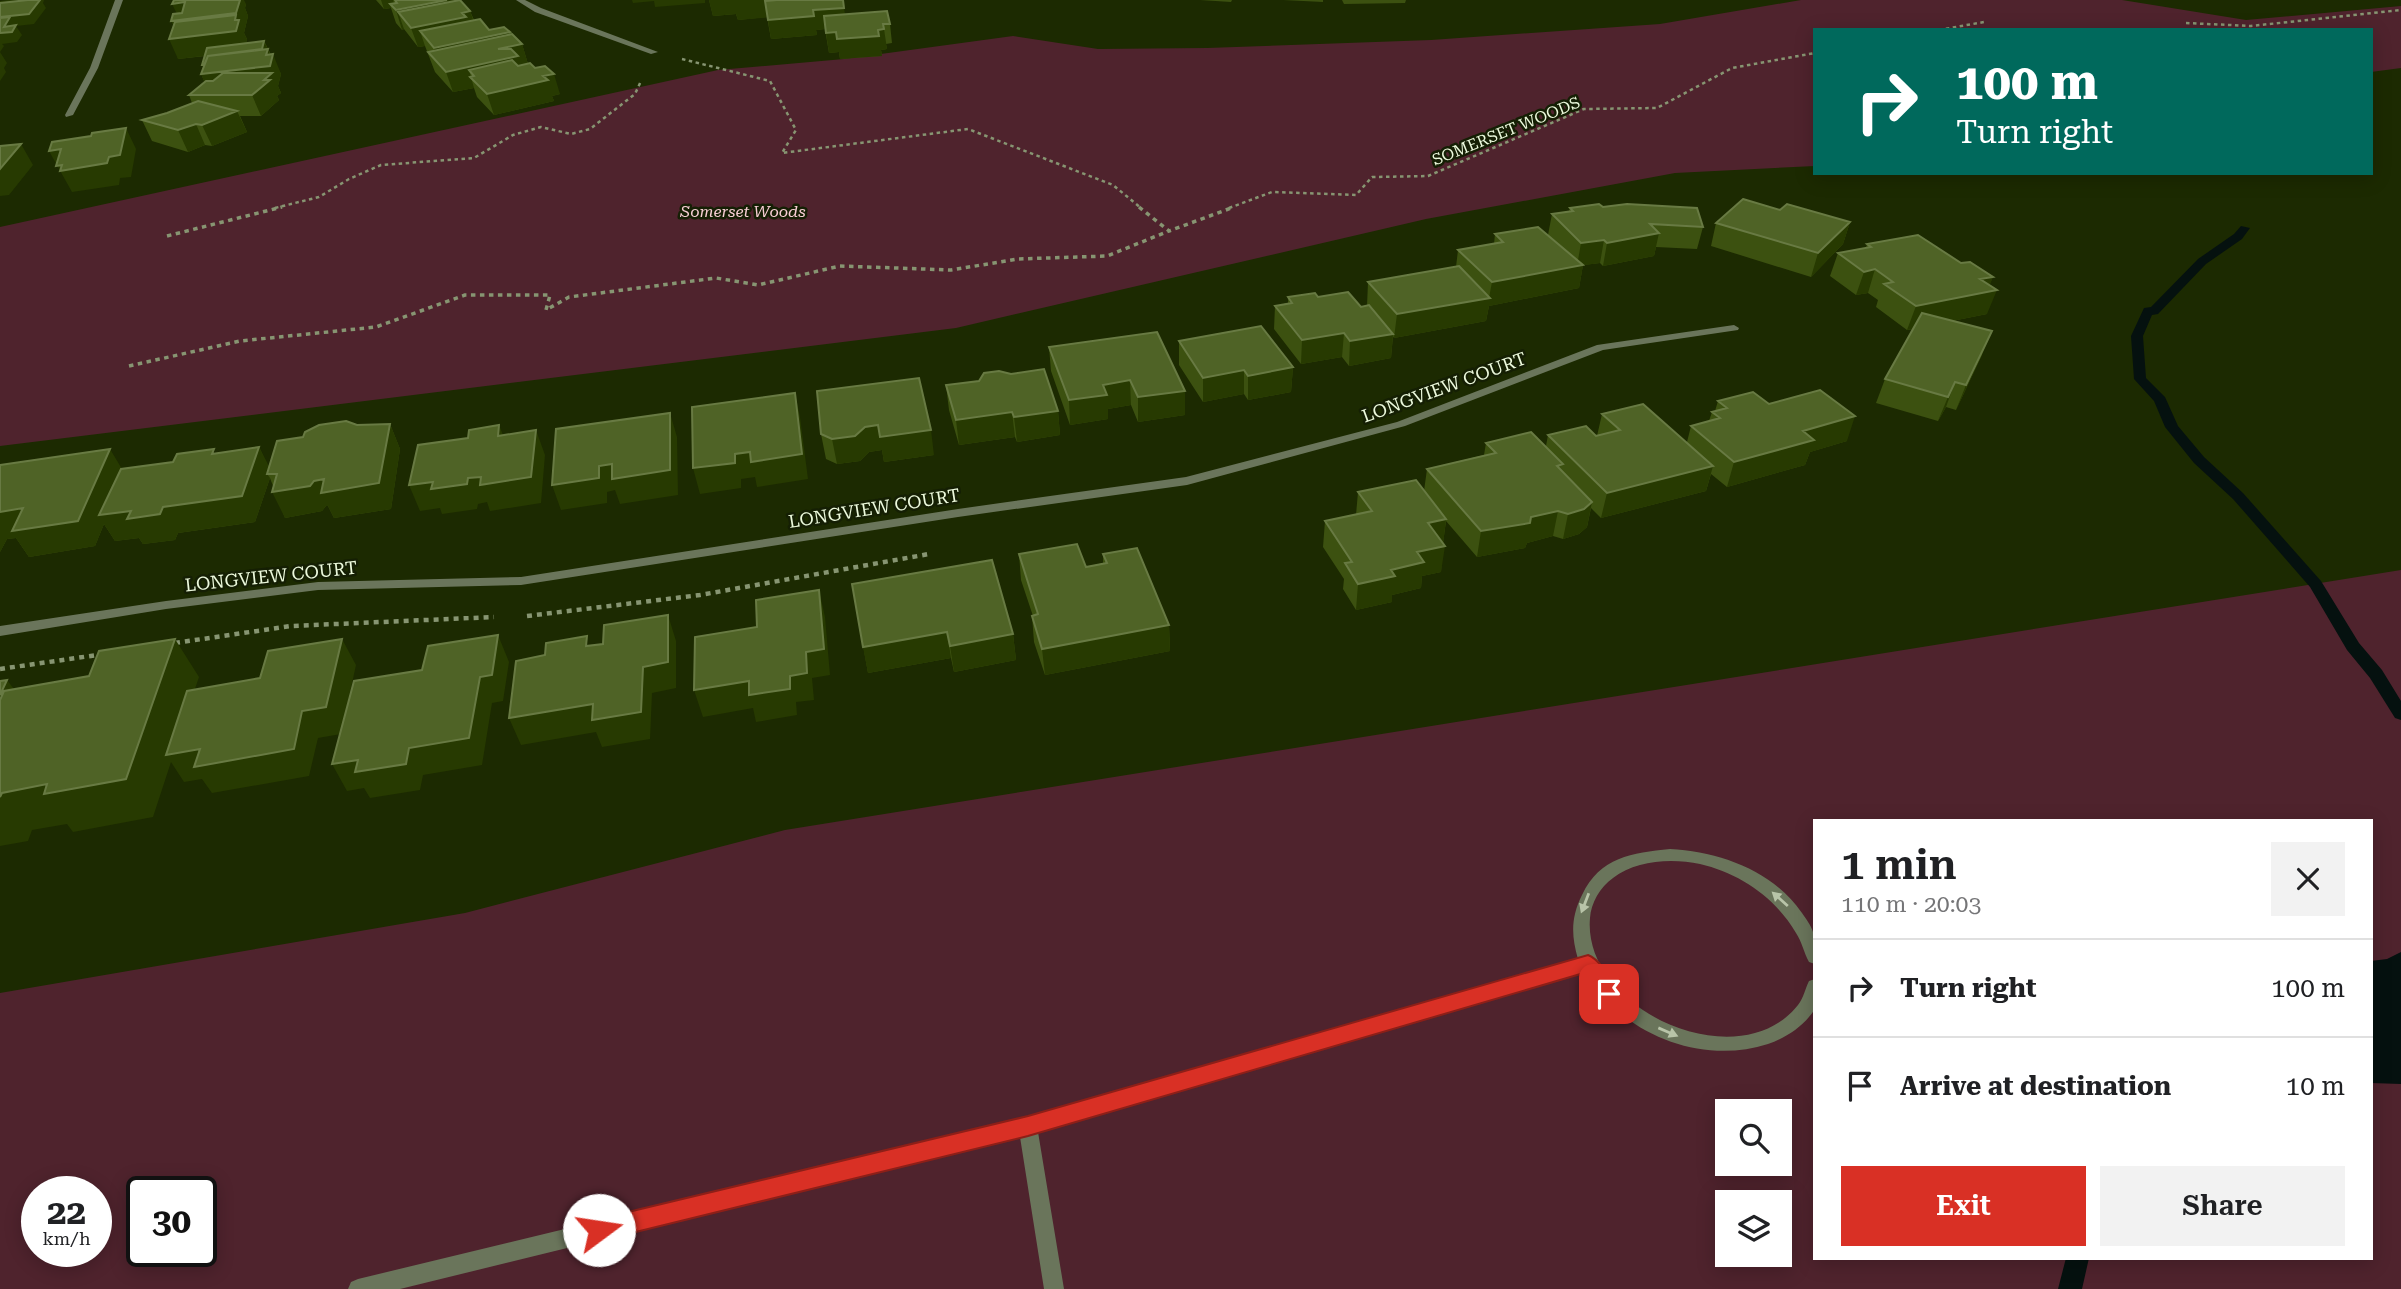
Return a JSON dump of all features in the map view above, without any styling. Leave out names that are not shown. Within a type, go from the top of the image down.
[{"type":"street","points":[[69,115],[94,68],[120,0]]},
{"type":"street","points":[[520,0],[538,10],[654,52]]},
{"type":"street","name":"LONGVIEW COURT","points":[[0,631],[166,605],[318,586],[521,581],[958,513],[1187,481],[1401,424],[1601,347],[1734,328]]},
{"type":"street","points":[[1813,950],[1809,936],[1790,908],[1762,883],[1728,866],[1692,855],[1656,855],[1625,862],[1600,878],[1583,901],[1578,931],[1588,963],[1609,994],[1642,1020],[1683,1038],[1725,1044],[1765,1039],[1795,1022],[1813,996]]},
{"type":"street","points":[[358,1289],[1028,1126],[1588,963]]},
{"type":"street","points":[[1028,1126],[1054,1289]]},
{"type":"path","points":[[2186,23],[2251,26],[2401,10]]},
{"type":"path","points":[[1950,28],[1984,22]]},
{"type":"path","points":[[167,236],[319,197],[381,164],[474,158],[513,135],[541,127],[571,134],[590,129],[635,94],[654,52],[770,81],[796,130],[782,153],[968,130],[1113,185],[1169,231]]},
{"type":"path","name":"SOMERSET WOODS","points":[[129,366],[240,341],[376,327],[465,295],[550,295],[546,310],[569,297],[716,278],[758,285],[840,266],[951,270],[1018,259],[1107,257],[1272,192],[1356,195],[1372,177],[1428,176],[1584,109],[1657,107],[1732,68],[1813,53]]},
{"type":"green space","name":"Somerset Woods","points":[[1801,0],[2122,0],[2246,20],[2401,6],[2401,68],[2373,72],[2373,28],[1813,28],[1813,166],[1675,173],[1426,219],[956,328],[0,446],[0,227],[718,70],[844,59],[1013,36],[1098,49],[1207,48],[1431,40],[1660,24]]},
{"type":"green space","points":[[2401,570],[2401,1289],[0,1289],[0,993],[465,913],[785,830]]},
{"type":"shaded area","points":[[2401,952],[2401,1084],[2373,1083],[2373,961],[2387,959]]},
{"type":"building","points":[[40,0],[29,14],[0,17],[0,3]]},
{"type":"building","points":[[174,0],[240,0],[236,13],[171,21],[173,14],[182,13],[185,2],[172,4]]},
{"type":"building","points":[[395,0],[447,0],[396,10],[390,4],[397,3]]},
{"type":"building","points":[[460,0],[470,11],[462,13],[466,17],[411,28],[398,12]]},
{"type":"building","points":[[843,0],[844,8],[813,10],[814,16],[768,20],[765,1]]},
{"type":"building","points":[[887,11],[890,24],[883,24],[884,29],[878,30],[879,36],[837,39],[836,32],[826,33],[824,16]]},
{"type":"building","points":[[236,15],[235,20],[239,20],[236,31],[169,39],[175,22]]},
{"type":"building","points":[[10,17],[4,27],[16,25],[12,32],[0,33],[0,18]]},
{"type":"building","points":[[480,19],[489,30],[504,27],[510,32],[434,48],[420,31]]},
{"type":"building","points":[[512,34],[522,44],[498,49],[511,49],[518,56],[446,72],[428,52]]},
{"type":"building","points":[[264,41],[262,49],[208,56],[202,65],[207,48]]},
{"type":"building","points":[[268,49],[266,55],[273,54],[270,66],[201,74],[208,56]]},
{"type":"building","points":[[512,60],[518,66],[530,63],[535,68],[545,66],[554,74],[543,76],[548,80],[487,94],[470,77],[474,76],[469,70]]},
{"type":"building","points":[[223,73],[272,73],[264,80],[270,80],[252,95],[189,95],[206,81],[213,81]]},
{"type":"building","points":[[198,101],[237,111],[202,125],[196,124],[178,130],[142,120],[167,113]]},
{"type":"building","points":[[126,128],[120,155],[109,157],[107,163],[60,171],[62,165],[56,166],[61,149],[49,151],[52,142]]},
{"type":"building","points":[[21,144],[0,169],[0,146]]},
{"type":"building","points":[[1743,199],[1780,210],[1787,204],[1850,222],[1818,253],[1716,223]]},
{"type":"building","points":[[1599,204],[1603,207],[1627,204],[1697,208],[1703,227],[1650,224],[1659,233],[1607,243],[1604,240],[1581,243],[1552,214],[1573,211],[1570,208]]},
{"type":"building","points":[[1538,227],[1583,265],[1492,282],[1458,250],[1503,242],[1495,234]]},
{"type":"building","points":[[1918,235],[1961,263],[1970,262],[1993,277],[1980,279],[1997,290],[1916,306],[1884,284],[1893,282],[1875,269],[1864,272],[1838,253],[1871,247],[1867,244]]},
{"type":"building","points":[[1459,266],[1490,298],[1397,314],[1368,282]]},
{"type":"building","points":[[1348,292],[1361,307],[1369,305],[1393,334],[1350,341],[1344,333],[1302,340],[1275,306],[1292,303],[1288,297],[1315,293],[1318,297]]},
{"type":"building","points":[[1922,313],[1992,331],[1966,385],[1955,382],[1948,397],[1885,379]]},
{"type":"building","points":[[1261,326],[1293,367],[1248,376],[1244,370],[1203,378],[1179,341]]},
{"type":"building","points":[[1157,332],[1185,391],[1138,397],[1130,380],[1103,385],[1107,395],[1069,400],[1049,347]]},
{"type":"building","points":[[1044,369],[1058,411],[1014,417],[1012,412],[956,420],[946,385],[979,381],[984,373],[999,371],[1011,374]]},
{"type":"building","points":[[919,378],[931,430],[880,437],[878,425],[865,427],[855,436],[832,439],[821,434],[817,391]]},
{"type":"building","points":[[1820,390],[1855,416],[1803,431],[1814,440],[1734,462],[1691,426],[1720,418],[1712,412],[1727,408],[1718,401],[1753,392],[1769,404]]},
{"type":"building","points":[[795,393],[802,454],[751,462],[750,452],[735,454],[735,463],[693,468],[692,407]]},
{"type":"building","points":[[1643,404],[1713,466],[1607,493],[1548,435],[1586,426],[1596,436],[1620,430],[1602,414]]},
{"type":"building","points":[[670,413],[670,470],[612,479],[612,464],[599,466],[599,478],[552,485],[556,429]]},
{"type":"building","points":[[346,421],[357,425],[390,424],[379,483],[321,493],[324,479],[314,481],[310,486],[272,492],[277,474],[267,474],[277,441],[303,437],[305,432],[319,425]]},
{"type":"building","points":[[499,425],[498,436],[536,430],[531,477],[480,485],[481,477],[468,478],[467,484],[431,489],[433,482],[409,485],[418,445],[468,438],[469,430]]},
{"type":"building","points":[[1531,432],[1563,464],[1557,466],[1592,502],[1584,509],[1568,514],[1558,511],[1531,517],[1530,523],[1481,531],[1427,469],[1496,453],[1486,443]]},
{"type":"building","points":[[259,447],[242,496],[163,507],[160,514],[127,519],[131,511],[99,515],[121,469],[173,462],[177,454],[214,449],[212,454]]},
{"type":"building","points":[[110,449],[78,521],[12,531],[23,508],[0,512],[0,465]]},
{"type":"building","points":[[1416,480],[1446,519],[1428,523],[1445,546],[1417,552],[1424,562],[1391,570],[1395,576],[1358,584],[1345,563],[1352,562],[1325,521],[1372,511],[1358,492]]},
{"type":"building","points":[[1077,544],[1086,567],[1107,563],[1103,554],[1137,548],[1169,625],[1042,649],[1032,616],[1038,614],[1019,554]]},
{"type":"building","points":[[992,560],[1013,634],[950,646],[947,632],[863,647],[852,584]]},
{"type":"building","points":[[819,590],[824,649],[806,652],[807,673],[790,676],[790,689],[749,695],[749,681],[694,690],[695,637],[757,627],[756,600]]},
{"type":"building","points":[[668,615],[668,662],[643,667],[641,712],[592,720],[593,704],[509,718],[516,661],[545,655],[546,643],[587,636],[586,646],[603,644],[604,625]]},
{"type":"building","points":[[498,635],[492,675],[480,677],[469,738],[409,748],[406,764],[355,772],[358,760],[332,764],[354,681],[422,670],[428,646]]},
{"type":"building","points":[[175,639],[126,779],[44,794],[47,784],[2,793],[0,797],[0,700],[4,691],[89,676],[99,651]]},
{"type":"building","points":[[342,639],[326,707],[302,711],[294,749],[194,767],[200,749],[166,755],[187,691],[260,678],[268,651]]},
{"type":"building","points":[[7,680],[0,695],[0,681]]},
{"type":"waterway","points":[[2245,228],[2202,262],[2154,311],[2148,311],[2137,336],[2140,379],[2160,400],[2172,427],[2199,460],[2238,496],[2316,584],[2353,646],[2376,674],[2401,714]]},
{"type":"waterway","points":[[2070,1289],[2077,1260]]},
{"type":"route","points":[[599,1230],[1028,1126],[1588,963],[1609,994]]}]
